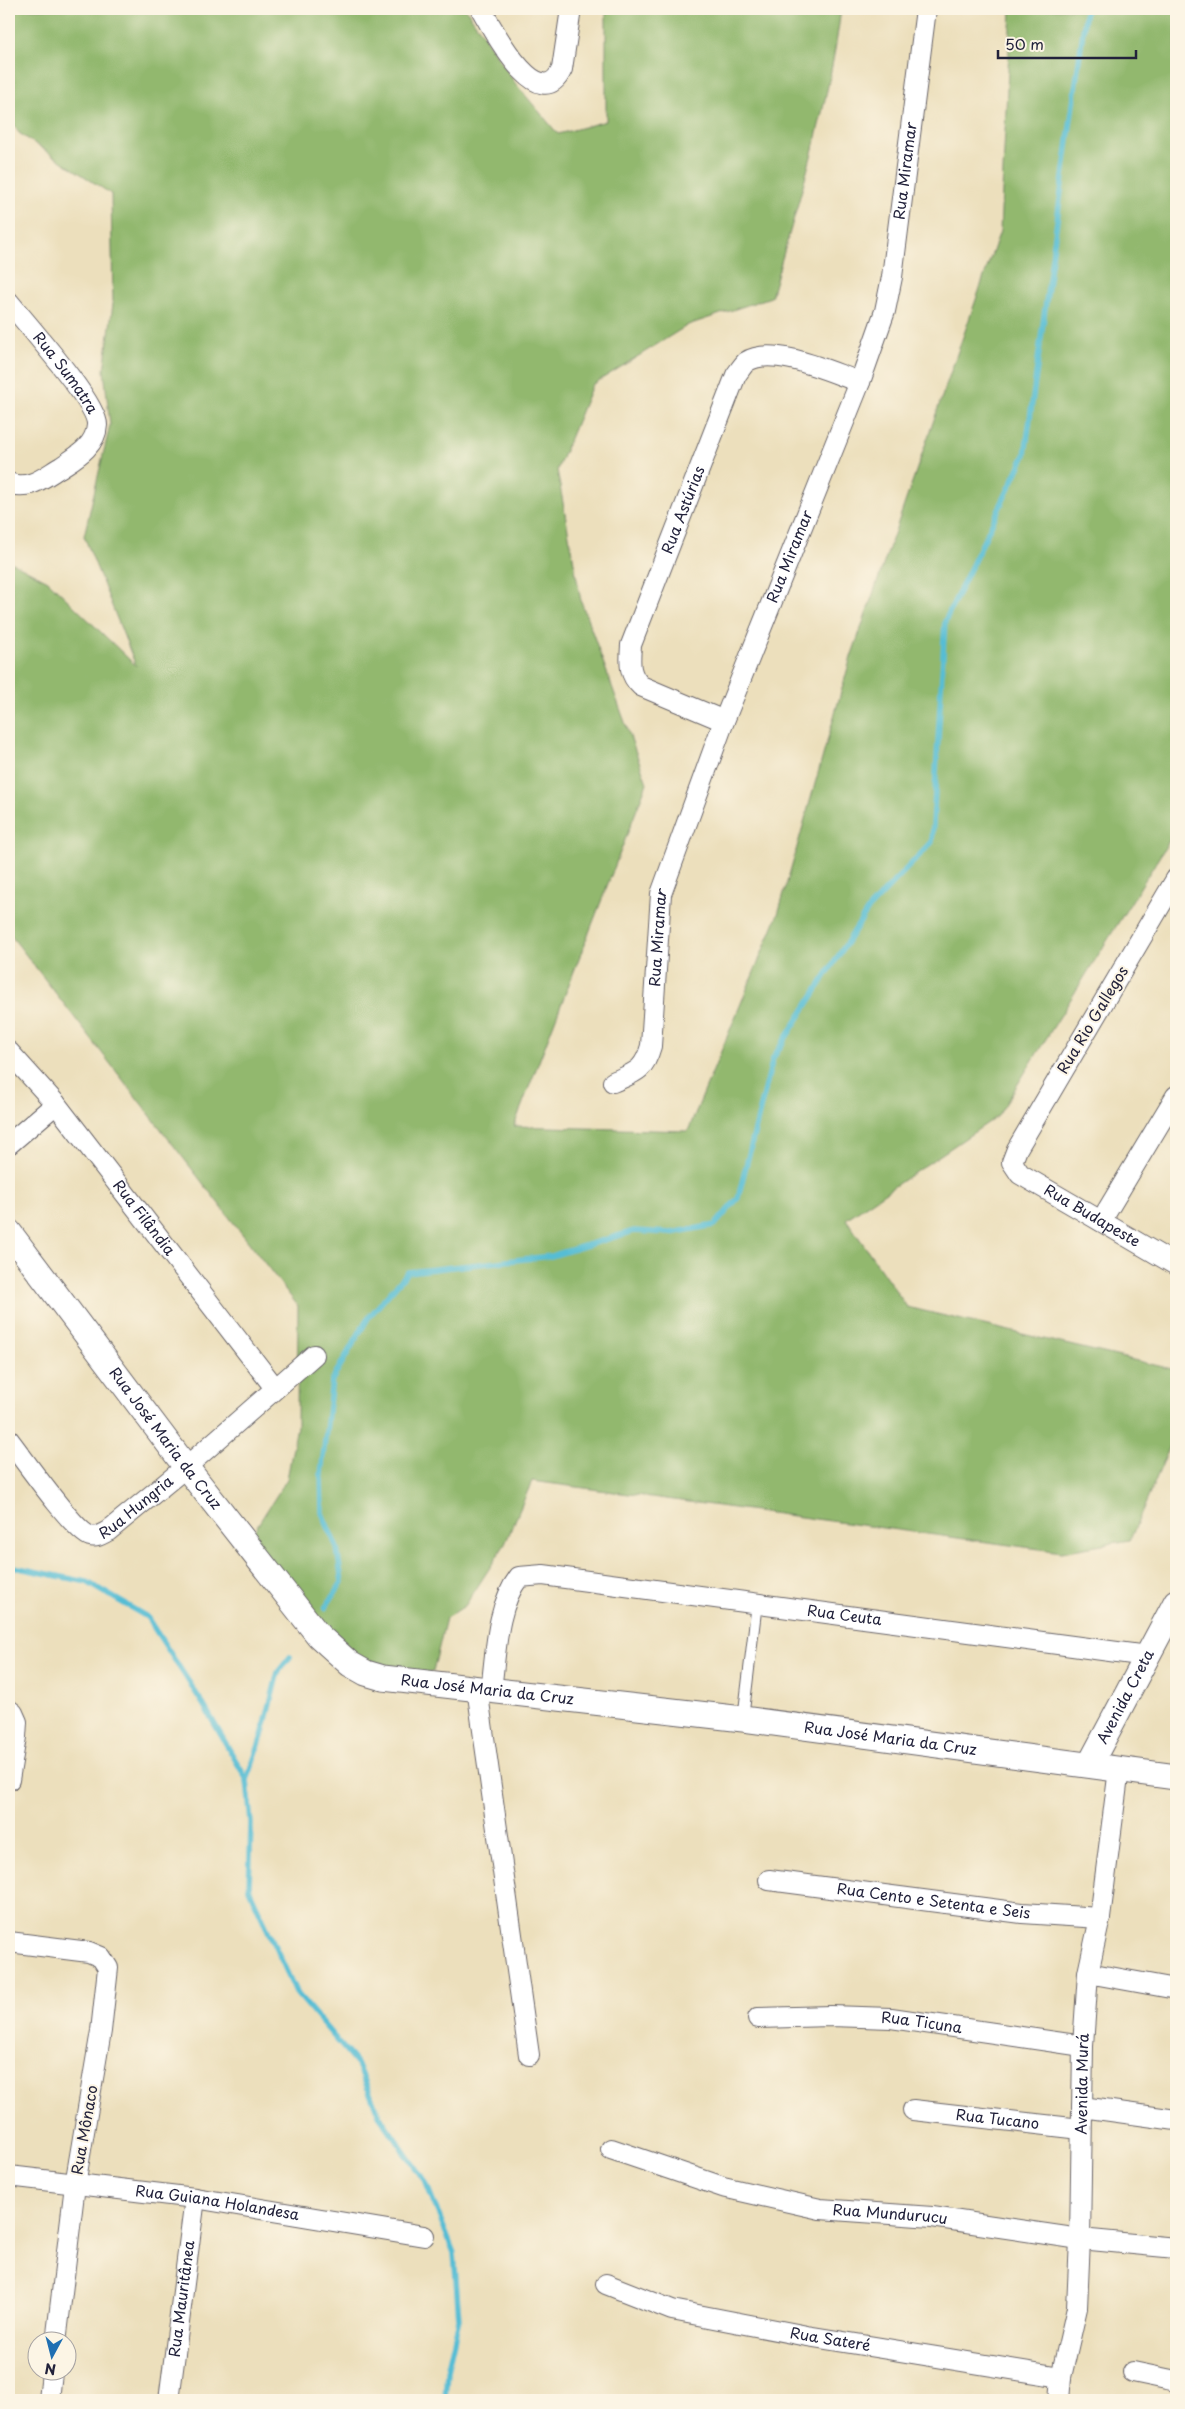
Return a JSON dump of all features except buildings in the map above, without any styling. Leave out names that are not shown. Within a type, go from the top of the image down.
[{"type":"street","points":[[481,9],[505,51],[517,66],[534,80],[552,81],[558,77],[566,50],[571,9]]},
{"type":"street","name":"Rua Miramar","points":[[613,1082],[638,1071],[647,1061],[651,1046],[661,894],[724,721],[860,382],[885,311],[892,277],[926,9]]},
{"type":"street","name":"Rua Sumatra","points":[[9,302],[61,366],[95,414],[97,426],[82,453],[29,485],[16,486],[9,483]]},
{"type":"street","name":"Rua Astúrias","points":[[724,721],[641,686],[633,678],[630,665],[631,645],[736,375],[746,363],[759,357],[771,356],[789,358],[860,382]]},
{"type":"street","name":"Rua Rio Gallegos","points":[[1012,1162],[1017,1149],[1176,879]]},
{"type":"street","name":"Rua Filândia","points":[[9,1052],[56,1104],[276,1388]]},
{"type":"street","points":[[1101,1220],[1176,1096]]},
{"type":"street","points":[[9,1144],[56,1104]]},
{"type":"street","name":"Rua Budapeste","points":[[1012,1162],[1020,1174],[1101,1220],[1176,1266]]},
{"type":"street","name":"Rua José Maria da Cruz","points":[[9,1232],[186,1467],[319,1636],[350,1664],[366,1673],[383,1678],[742,1719],[1176,1777]]},
{"type":"street","name":"Rua Hungria","points":[[9,1440],[70,1521],[89,1536],[97,1537],[108,1531],[186,1467],[314,1354]]},
{"type":"street","name":"Rua Ceuta","points":[[529,2055],[484,1689],[510,1589],[519,1578],[543,1575],[1147,1656]]},
{"type":"street","name":"Avenida Creta","points":[[1090,1764],[1176,1602]]},
{"type":"street","points":[[9,1710],[13,1712],[17,1722],[9,1780]]},
{"type":"street","name":"Avenida Murá","points":[[1059,2400],[1061,2377],[1077,2308],[1083,2046],[1088,1973],[1100,1918],[1119,1769]]},
{"type":"street","name":"Rua Cento e Setenta e Seis","points":[[769,1880],[1022,1913],[1100,1918]]},
{"type":"street","name":"Rua Mônaco","points":[[9,1942],[89,1952],[101,1956],[108,1968],[101,2031],[75,2185],[57,2332]]},
{"type":"street","points":[[1088,1973],[1176,1989]]},
{"type":"street","name":"Rua Ticuna","points":[[758,2018],[831,2016],[891,2018],[1083,2046]]},
{"type":"street","points":[[1082,2107],[1176,2120]]},
{"type":"street","name":"Rua Tucano","points":[[913,2110],[1081,2129]]},
{"type":"street","name":"Rua Mundurucu","points":[[611,2149],[723,2187],[820,2209],[932,2217],[1080,2239],[1176,2248]]},
{"type":"street","name":"Rua Guiana Holandesa","points":[[9,2176],[195,2198],[424,2236]]},
{"type":"street","name":"Rua Mauritânea","points":[[169,2400],[195,2198]]},
{"type":"street","name":"Rua Sateré","points":[[606,2284],[672,2310],[807,2336],[1061,2377]]},
{"type":"street","points":[[1133,2372],[1176,2381]]},
{"type":"street","points":[[49,2400],[51,2382]]},
{"type":"lane","points":[[742,1719],[757,1603]]},
{"type":"green space","points":[[9,9],[466,9],[515,83],[558,134],[606,121],[606,9],[841,9],[836,46],[821,118],[771,297],[688,325],[592,385],[557,470],[581,601],[647,783],[514,1126],[688,1131],[778,914],[851,657],[1000,231],[1011,9],[1176,9],[1176,830],[998,1116],[846,1219],[907,1307],[1176,1370],[1176,1432],[1130,1540],[1062,1552],[532,1481],[505,1544],[465,1606],[446,1618],[433,1672],[412,1674],[352,1656],[250,1537],[287,1479],[297,1426],[298,1306],[9,933],[9,561],[48,581],[136,666],[84,536],[110,425],[104,370],[113,304],[111,194],[19,133],[9,118]]},
{"type":"waterway","points":[[325,1608],[342,1582],[337,1548],[322,1513],[321,1474],[332,1380],[368,1318],[408,1272],[551,1256],[634,1231],[671,1233],[715,1225],[738,1198],[773,1058],[869,908],[932,842],[945,621],[1025,455],[1086,9]]},
{"type":"waterway","points":[[9,1566],[87,1582],[147,1617],[203,1704],[247,1780]]},
{"type":"waterway","points":[[290,1657],[278,1672],[262,1736],[247,1780],[251,1823],[249,1889],[296,1992],[358,2065],[379,2115],[426,2183],[454,2253],[459,2319],[447,2371],[445,2400]]}]
